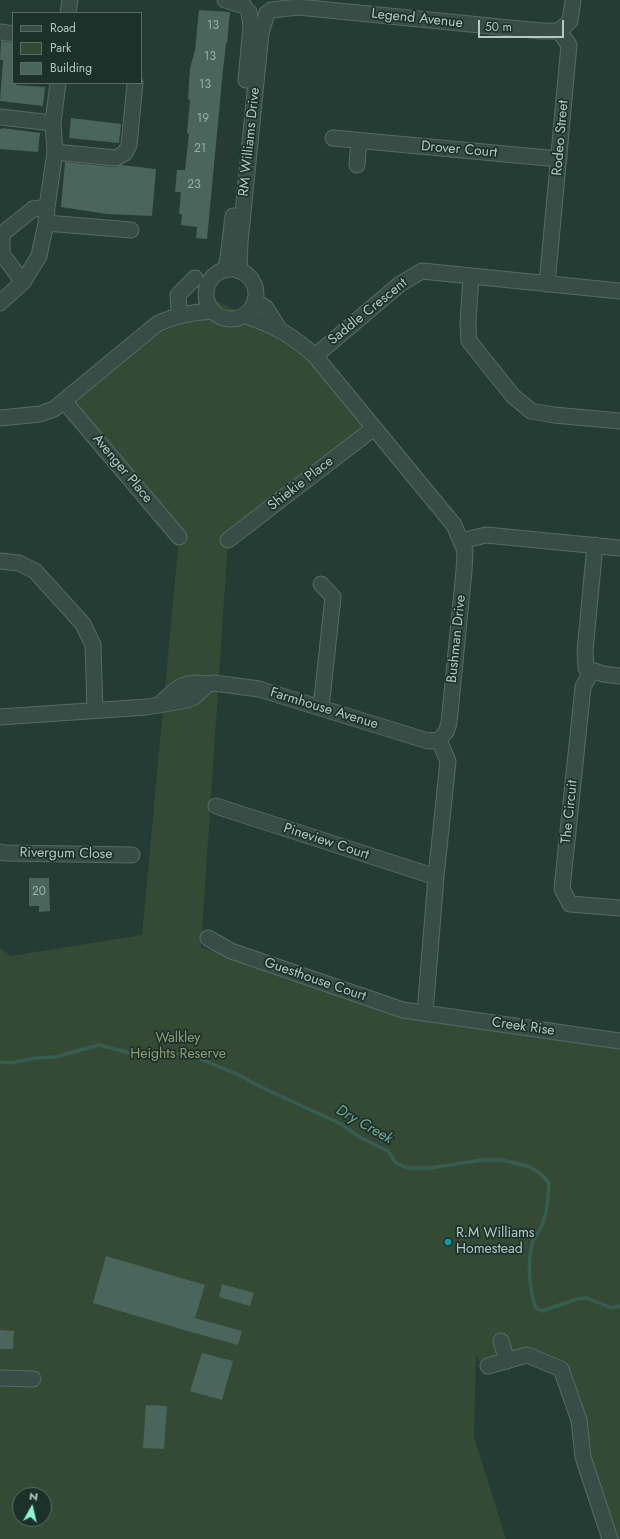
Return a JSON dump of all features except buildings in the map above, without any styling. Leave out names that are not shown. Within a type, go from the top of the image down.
[{"type":"street","points":[[68,12],[70,0]]},
{"type":"street","name":"Legend Avenue","points":[[225,0],[245,6],[257,16],[271,8],[292,3],[533,30],[559,31]]},
{"type":"street","points":[[559,31],[570,21],[573,0]]},
{"type":"street","name":"RM Williams Drive","points":[[232,270],[228,258],[251,26],[245,6]]},
{"type":"street","name":"RM Williams Drive","points":[[232,270],[240,242],[263,24],[271,8]]},
{"type":"street","name":"Rodeo Street","points":[[547,284],[569,46],[559,31]]},
{"type":"street","points":[[0,32],[12,34]]},
{"type":"street","points":[[0,303],[23,282],[39,256],[46,223],[55,152],[53,123],[58,84]]},
{"type":"street","points":[[55,152],[116,158],[125,153],[129,145],[135,84]]},
{"type":"street","points":[[0,117],[53,123]]},
{"type":"street","name":"Drover Court","points":[[333,138],[559,159]]},
{"type":"street","points":[[357,165],[358,141]]},
{"type":"street","points":[[23,282],[2,254],[2,234],[33,209],[47,207]]},
{"type":"street","points":[[46,223],[131,230]]},
{"type":"street","points":[[232,270],[248,276],[254,285],[256,293],[255,301],[246,314],[235,318],[221,316],[213,311],[206,297],[208,284],[212,278],[232,270]]},
{"type":"street","name":"Saddle Crescent","points":[[315,356],[400,284],[422,271],[620,291]]},
{"type":"street","points":[[472,276],[468,323],[469,341],[513,396],[530,410],[554,415],[620,421]]},
{"type":"street","points":[[179,310],[178,295],[195,278]]},
{"type":"street","points":[[165,321],[179,310],[206,297]]},
{"type":"street","name":"Bushman Drive","points":[[255,301],[266,308],[279,329]]},
{"type":"street","points":[[0,418],[40,414],[54,409],[157,324],[188,314],[213,311]]},
{"type":"street","name":"Bushman Drive","points":[[246,314],[249,317],[279,329],[297,340],[315,356],[454,525],[465,551],[464,571],[449,723],[446,732],[439,740]]},
{"type":"street","name":"Avenger Place","points":[[64,401],[179,537]]},
{"type":"street","name":"Shiekie Place","points":[[228,540],[374,428]]},
{"type":"street","points":[[461,541],[486,535],[620,548]]},
{"type":"street","points":[[595,545],[585,651],[586,668],[603,674],[620,676]]},
{"type":"street","points":[[0,562],[19,563],[35,571],[83,624],[93,645],[95,710]]},
{"type":"street","points":[[321,584],[333,597],[321,708]]},
{"type":"street","name":"The Circuit","points":[[592,670],[583,687],[562,889],[570,904],[620,908]]},
{"type":"street","name":"Farmhouse Avenue","points":[[0,717],[147,707],[192,698],[207,685],[214,683],[259,689],[428,741],[439,740]]},
{"type":"street","points":[[425,1013],[436,877],[448,761],[439,740]]},
{"type":"street","name":"Pineview Court","points":[[216,806],[436,877]]},
{"type":"street","name":"Rivergum Close","points":[[0,852],[132,855]]},
{"type":"street","name":"Guesthouse Court","points":[[208,938],[231,951],[402,1010],[425,1013]]},
{"type":"street","name":"Creek Rise","points":[[425,1013],[620,1041]]},
{"type":"street","points":[[501,1341],[506,1361]]},
{"type":"street","points":[[488,1366],[526,1355],[561,1369],[580,1420],[583,1457],[610,1539]]},
{"type":"street","points":[[0,1378],[33,1379]]},
{"type":"green space","name":"Walkley Heights Reserve","points":[[207,297],[279,329],[374,428],[228,540],[201,947],[404,1013],[620,1042],[620,1539],[612,1539],[561,1369],[527,1355],[479,1362],[476,1353],[474,1437],[506,1539],[0,1539],[0,948],[11,956],[142,935],[179,537],[60,405],[165,321]]},
{"type":"waterway","name":"Dry Creek","points":[[0,1062],[11,1063],[36,1058],[55,1057],[99,1045],[130,1053],[188,1054],[237,1074],[261,1087],[341,1124],[361,1138],[388,1151],[396,1163],[408,1168],[430,1168],[482,1160],[503,1160],[530,1167],[541,1174],[549,1183],[545,1214],[541,1227],[533,1241],[529,1266],[530,1284],[536,1308],[542,1311],[577,1299],[587,1298],[611,1308],[620,1306]]},
{"type":"place","name":"R.M Williams Homestead","points":[[448,1242]]}]
